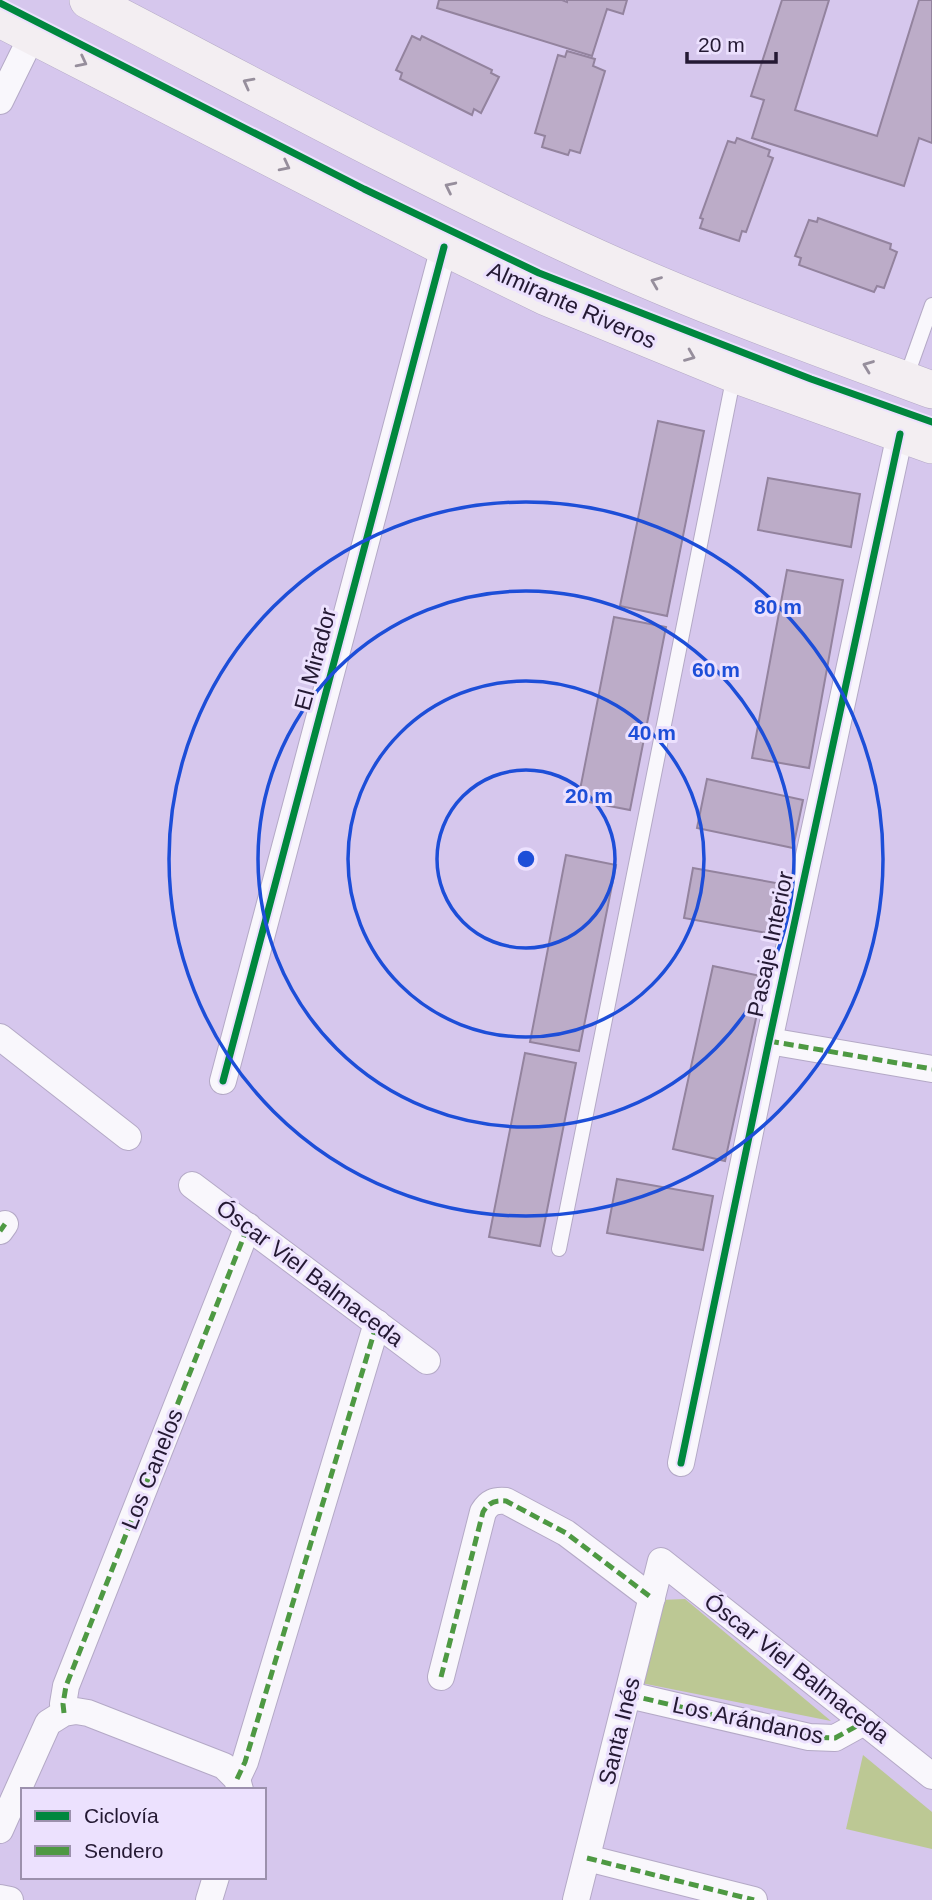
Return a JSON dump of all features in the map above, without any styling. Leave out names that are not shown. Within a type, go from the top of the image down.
[{"type":"main road","points":[[88,0],[388,156],[571,246],[729,312],[919,385]]},
{"type":"main road","name":"Almirante Riveros","points":[[0,19],[444,247],[581,312],[734,374],[916,440]]},
{"type":"main road","points":[[346,197],[359,194],[388,156]]},
{"type":"main road","points":[[804,399],[822,348]]},
{"type":"street","points":[[0,101],[32,36]]},
{"type":"street","name":"El Mirador","points":[[223,1081],[444,247]]},
{"type":"street","name":"Pasaje Interior","points":[[681,1463],[769,1041],[916,440]]},
{"type":"street","points":[[0,1037],[128,1137]]},
{"type":"street","points":[[769,1041],[932,1069]]},
{"type":"street","name":"Óscar Viel Balmaceda","points":[[192,1185],[428,1361]]},
{"type":"street","name":"Los Canelos","points":[[64,1713],[66,1686],[248,1226]]},
{"type":"street","points":[[239,1784],[377,1323]]},
{"type":"street","points":[[441,1677],[483,1512],[491,1502],[506,1501],[566,1532],[652,1598]]},
{"type":"street","name":"Óscar Viel Balmaceda","points":[[661,1561],[932,1776]]},
{"type":"street","name":"Santa Inés","points":[[576,1900],[661,1561]]},
{"type":"street","name":"Los Arándanos","points":[[629,1695],[809,1737],[835,1738],[864,1722]]},
{"type":"street","points":[[0,1830],[48,1723],[64,1713],[88,1713],[224,1766],[239,1784]]},
{"type":"street","points":[[587,1858],[754,1900]]},
{"type":"street","points":[[209,1900],[215,1879]]},
{"type":"street","points":[[0,1898],[10,1900]]},
{"type":"lane","points":[[919,385],[932,305]]},
{"type":"lane","points":[[559,1249],[734,374]]},
{"type":"green space","points":[[685,1599],[831,1721],[641,1683],[660,1600]]},
{"type":"green space","points":[[863,1755],[932,1812],[932,1849],[846,1829]]},
{"type":"building","points":[[439,0],[627,0],[623,14],[607,9],[592,56],[437,8]]},
{"type":"building","points":[[782,0],[829,0],[795,110],[877,136],[919,0],[932,0],[932,143],[919,138],[904,186],[752,138],[764,100],[751,96]]},
{"type":"building","points":[[412,36],[420,40],[422,36],[492,70],[491,73],[499,77],[481,113],[474,109],[472,115],[400,79],[402,73],[396,70]]},
{"type":"building","points":[[567,51],[595,59],[593,66],[605,71],[580,153],[570,150],[568,155],[542,147],[545,136],[535,133],[558,55],[565,57]]},
{"type":"building","points":[[737,138],[770,150],[768,156],[773,158],[746,232],[742,231],[739,241],[700,228],[703,219],[700,218],[728,141],[735,143]]},
{"type":"building","points":[[818,218],[891,244],[890,249],[897,252],[884,288],[877,286],[874,292],[799,265],[801,258],[795,256],[809,220],[817,222]]},
{"type":"building","points":[[658,421],[704,431],[667,616],[620,606]]},
{"type":"building","points":[[768,478],[860,494],[851,547],[758,530]]},
{"type":"building","points":[[787,570],[843,580],[809,768],[752,758]]},
{"type":"building","points":[[614,617],[666,627],[630,810],[578,800]]},
{"type":"building","points":[[707,779],[803,800],[793,848],[697,828]]},
{"type":"building","points":[[566,855],[616,865],[579,1051],[530,1042]]},
{"type":"building","points":[[693,868],[787,885],[778,935],[684,918]]},
{"type":"building","points":[[713,966],[765,977],[725,1161],[673,1149]]},
{"type":"building","points":[[525,1053],[576,1063],[540,1246],[489,1237]]},
{"type":"building","points":[[617,1179],[713,1196],[703,1250],[607,1233]]},
{"type":"marked path","points":[[769,1041],[932,1069]]},
{"type":"marked path","points":[[0,1231],[5,1224]]},
{"type":"marked path","points":[[64,1713],[66,1686],[248,1226]]},
{"type":"marked path","points":[[237,1779],[245,1762],[377,1323]]},
{"type":"marked path","points":[[441,1677],[483,1512],[493,1502],[506,1501],[566,1533],[652,1598]]},
{"type":"marked path","points":[[629,1695],[809,1737],[835,1738],[864,1722]]},
{"type":"marked path","points":[[587,1858],[754,1900]]},
{"type":"cycle path","points":[[0,3],[364,189],[539,273],[811,379],[932,422]]},
{"type":"cycle path","points":[[223,1081],[444,247]]},
{"type":"cycle path","points":[[681,1463],[900,434]]}]
